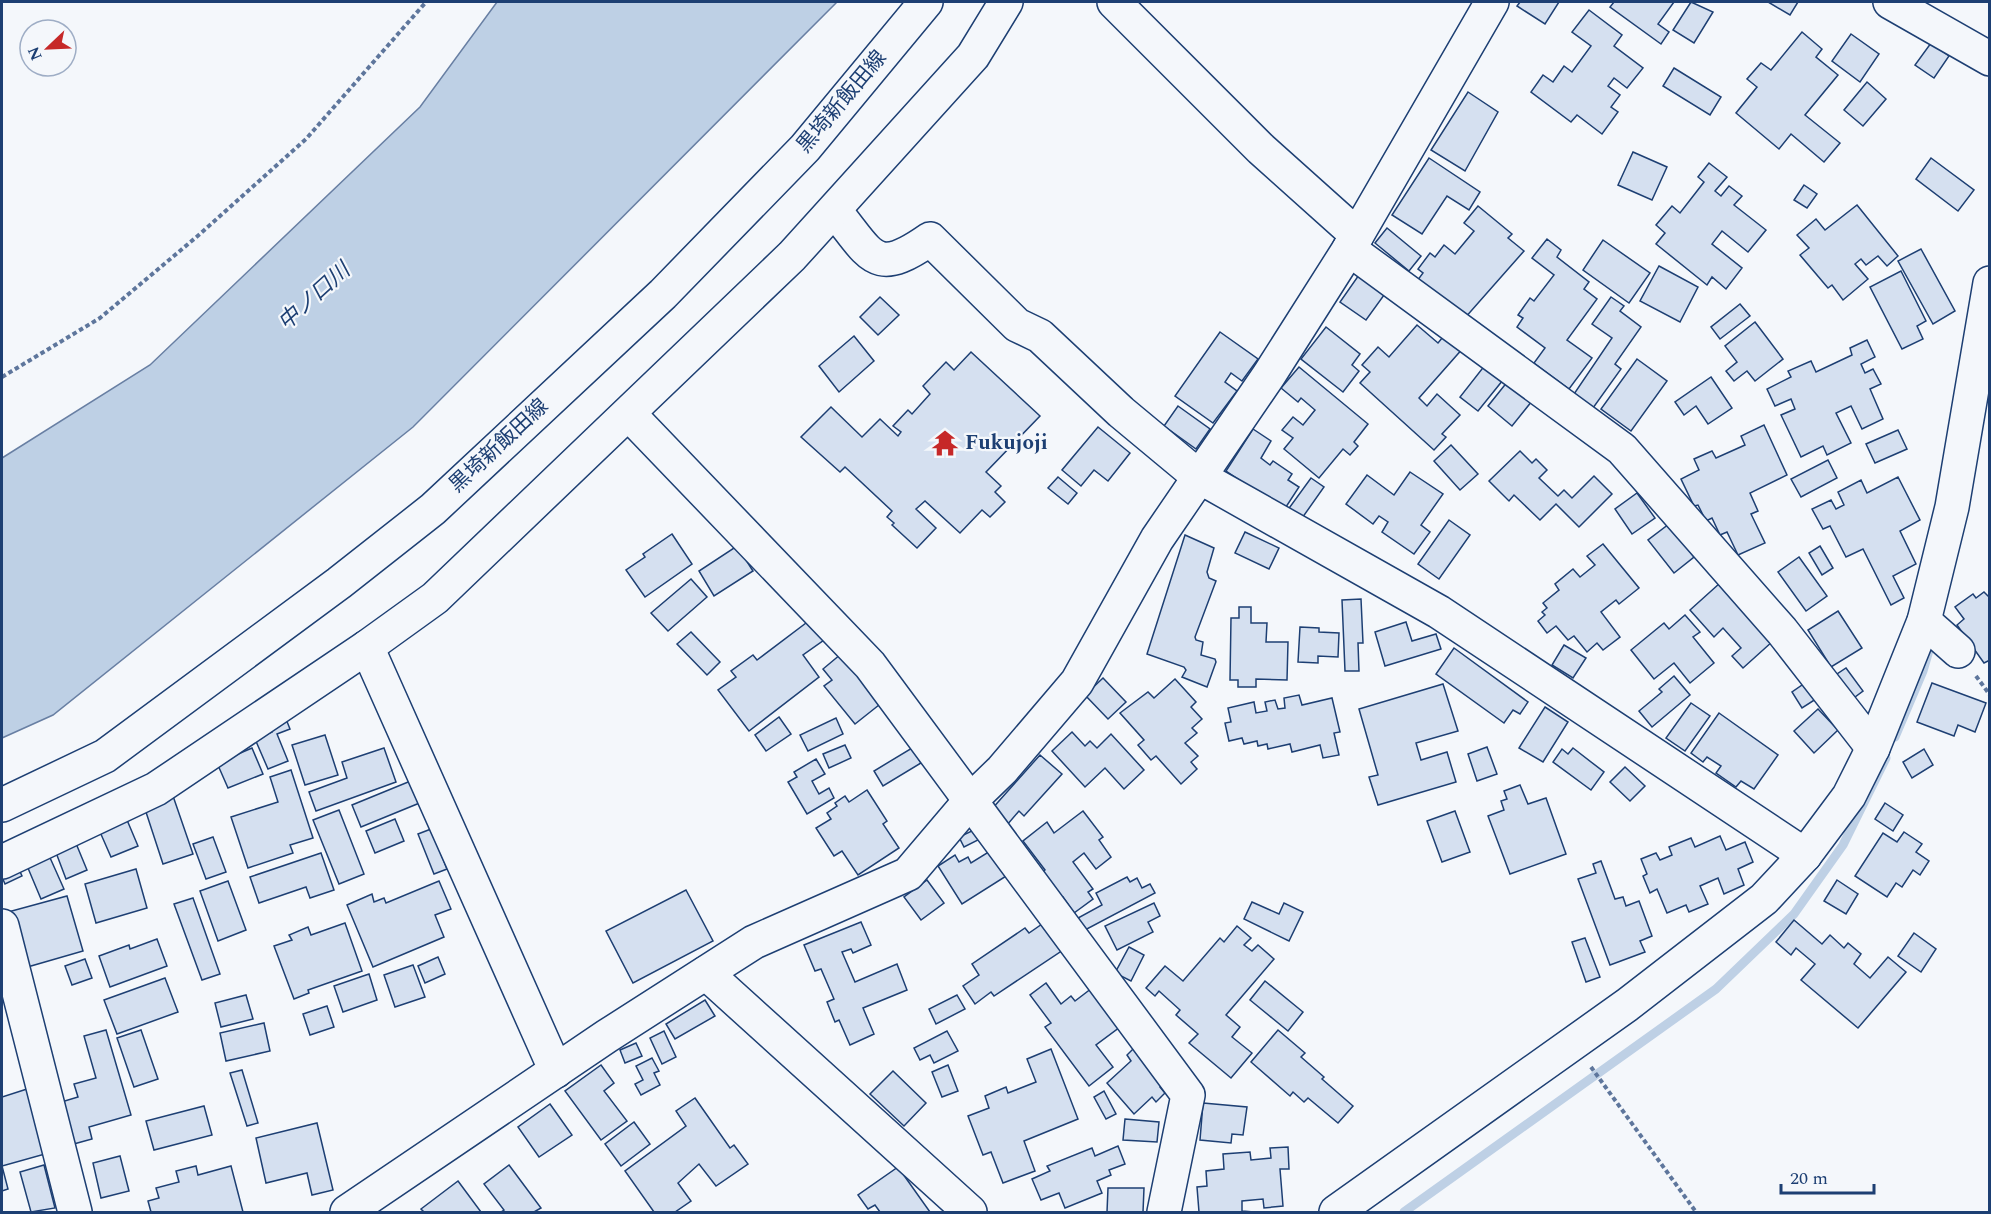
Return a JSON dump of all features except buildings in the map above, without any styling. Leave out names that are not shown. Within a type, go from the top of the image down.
[{"type":"street","name":"黒埼新飯田線","points":[[2,805],[105,756],[339,583],[433,508],[663,294],[806,148],[926,2]]},
{"type":"street","points":[[2,862],[156,789],[367,647],[435,598],[628,414],[835,210],[973,56],[1006,2]]},
{"type":"street","points":[[1114,2],[1353,242],[1622,450],[1782,631],[1874,748]]},
{"type":"street","points":[[347,1212],[607,1036],[754,942],[908,874],[970,801],[1002,770],[1077,682],[1157,539],[1269,375],[1353,242],[1492,2]]},
{"type":"street","points":[[1890,2],[1989,59]]},
{"type":"street","points":[[835,210],[876,259],[888,261],[914,250],[930,238],[1017,325],[1040,336],[1121,412],[1198,476],[1439,612],[1805,855]]},
{"type":"street","points":[[1336,1212],[1574,1044],[1764,899],[1805,855],[1849,796],[1874,748],[1924,621],[1952,507],[1989,283]]},
{"type":"street","points":[[628,414],[870,664],[1188,1095],[1164,1212]]},
{"type":"street","points":[[1924,621],[1958,651]]},
{"type":"street","points":[[367,647],[556,1071]]},
{"type":"street","points":[[2,926],[75,1212]]},
{"type":"street","points":[[706,973],[970,1212]]},
{"type":"path","points":[[2,377],[100,318],[200,234],[306,139],[426,2]]},
{"type":"path","points":[[1574,1044],[1696,1212]]},
{"type":"water","name":"中ノ口川","points":[[497,2],[837,2],[413,427],[53,715],[2,738],[2,458],[150,365],[420,107]]},
{"type":"waterway","points":[[1895,737],[1923,671],[1930,647]]},
{"type":"waterway","points":[[1404,1212],[1716,989],[1794,914],[1843,845],[1886,758]]},
{"type":"place","name":"Fukujoji","points":[[945,443]]}]
